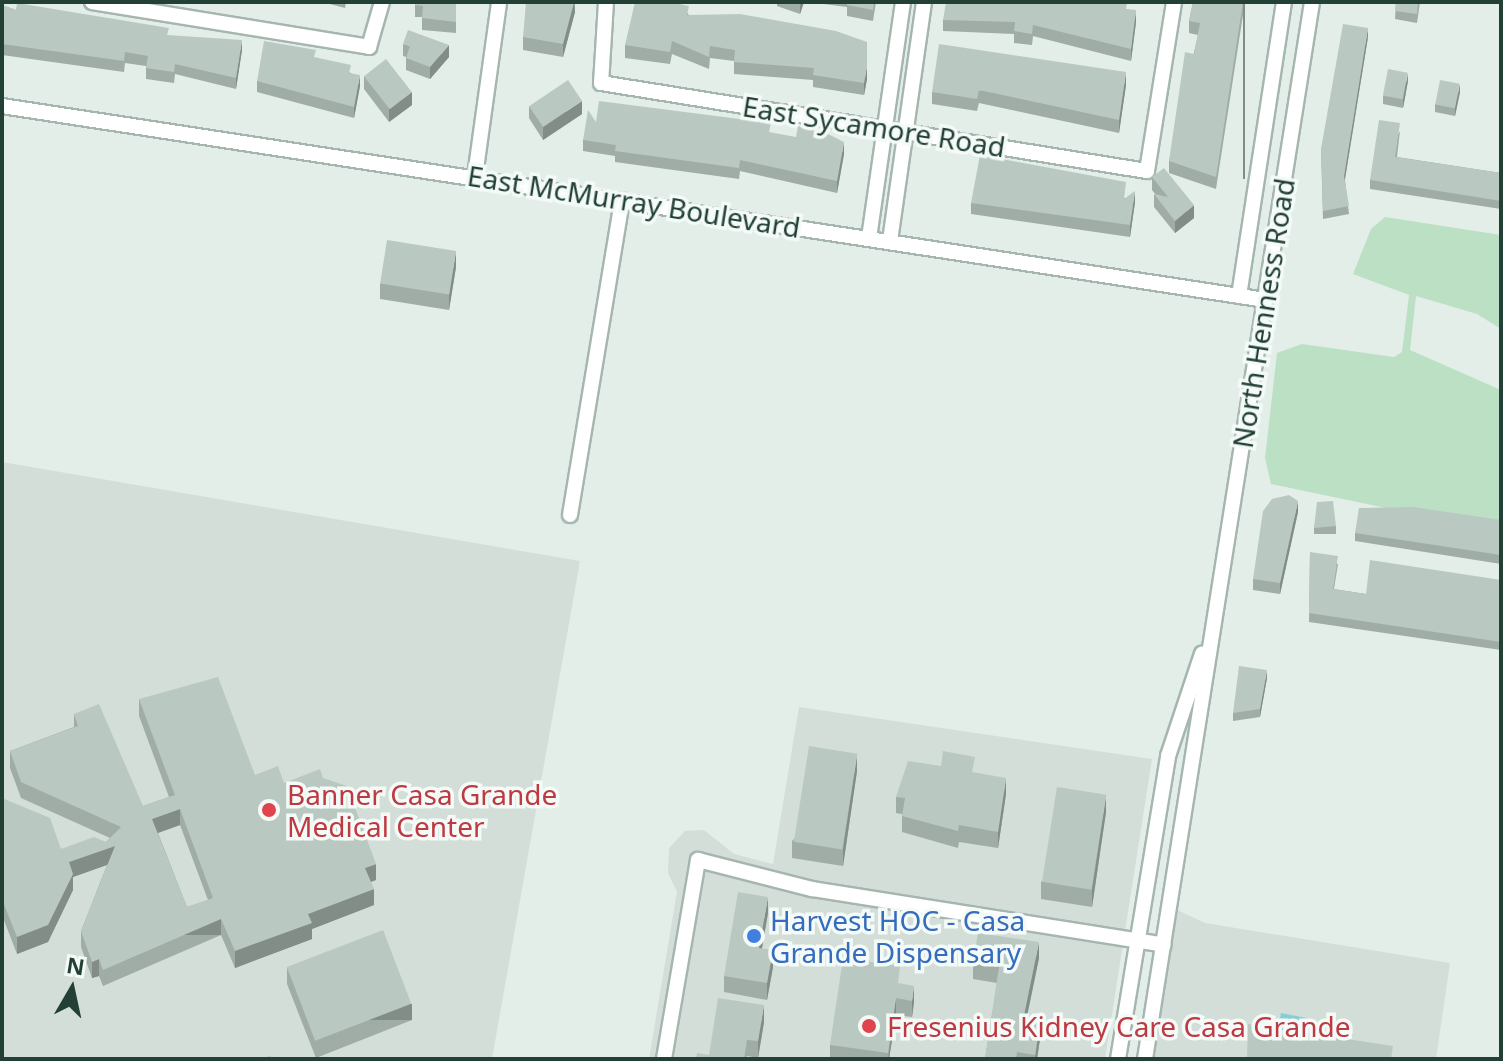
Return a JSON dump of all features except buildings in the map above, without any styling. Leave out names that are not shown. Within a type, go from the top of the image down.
[{"type":"street","points":[[92,2],[369,47],[382,2]]},
{"type":"street","points":[[475,176],[499,2]]},
{"type":"street","name":"East Sycamore Road","points":[[606,2],[601,83],[1147,171],[1174,2]]},
{"type":"street","points":[[869,238],[903,2]]},
{"type":"street","points":[[890,241],[924,2]]},
{"type":"street","points":[[1239,296],[1284,2]]},
{"type":"street","name":"North Henness Road","points":[[1145,1059],[1312,2]]},
{"type":"street","name":"East McMurray Boulevard","points":[[2,106],[475,176],[1265,300]]},
{"type":"street","points":[[570,515],[622,200]]},
{"type":"street","name":"North Henness Road","points":[[1118,1059],[1168,756],[1213,623]]},
{"type":"street","points":[[664,1059],[698,860],[812,889],[1164,945]]},
{"type":"shaded area","name":"Banner Casa Grande Medical Center","points":[[2,462],[580,561],[492,1059],[2,1059]]},
{"type":"shaded area","points":[[799,707],[1152,759],[1105,1059],[649,1059],[677,892],[668,873],[669,848],[685,831],[704,830],[734,854],[773,864]]},
{"type":"shaded area","points":[[1177,910],[1205,923],[1450,963],[1436,1059],[1154,1059]]},
{"type":"green space","points":[[1385,217],[1501,235],[1501,329],[1477,314],[1416,296],[1410,350],[1501,390],[1501,532],[1271,484],[1265,458],[1277,353],[1302,344],[1394,357],[1402,352],[1409,295],[1353,274],[1371,229]]},
{"type":"water","points":[[1281,1013],[1307,1018],[1303,1034],[1278,1029]]},
{"type":"place","name":"Banner Casa Grande Medical Center","points":[[269,810]]},
{"type":"place","name":"Harvest HOC - Casa Grande Dispensary","points":[[754,936]]},
{"type":"place","name":"Fresenius Kidney Care Casa Grande","points":[[869,1026]]}]
